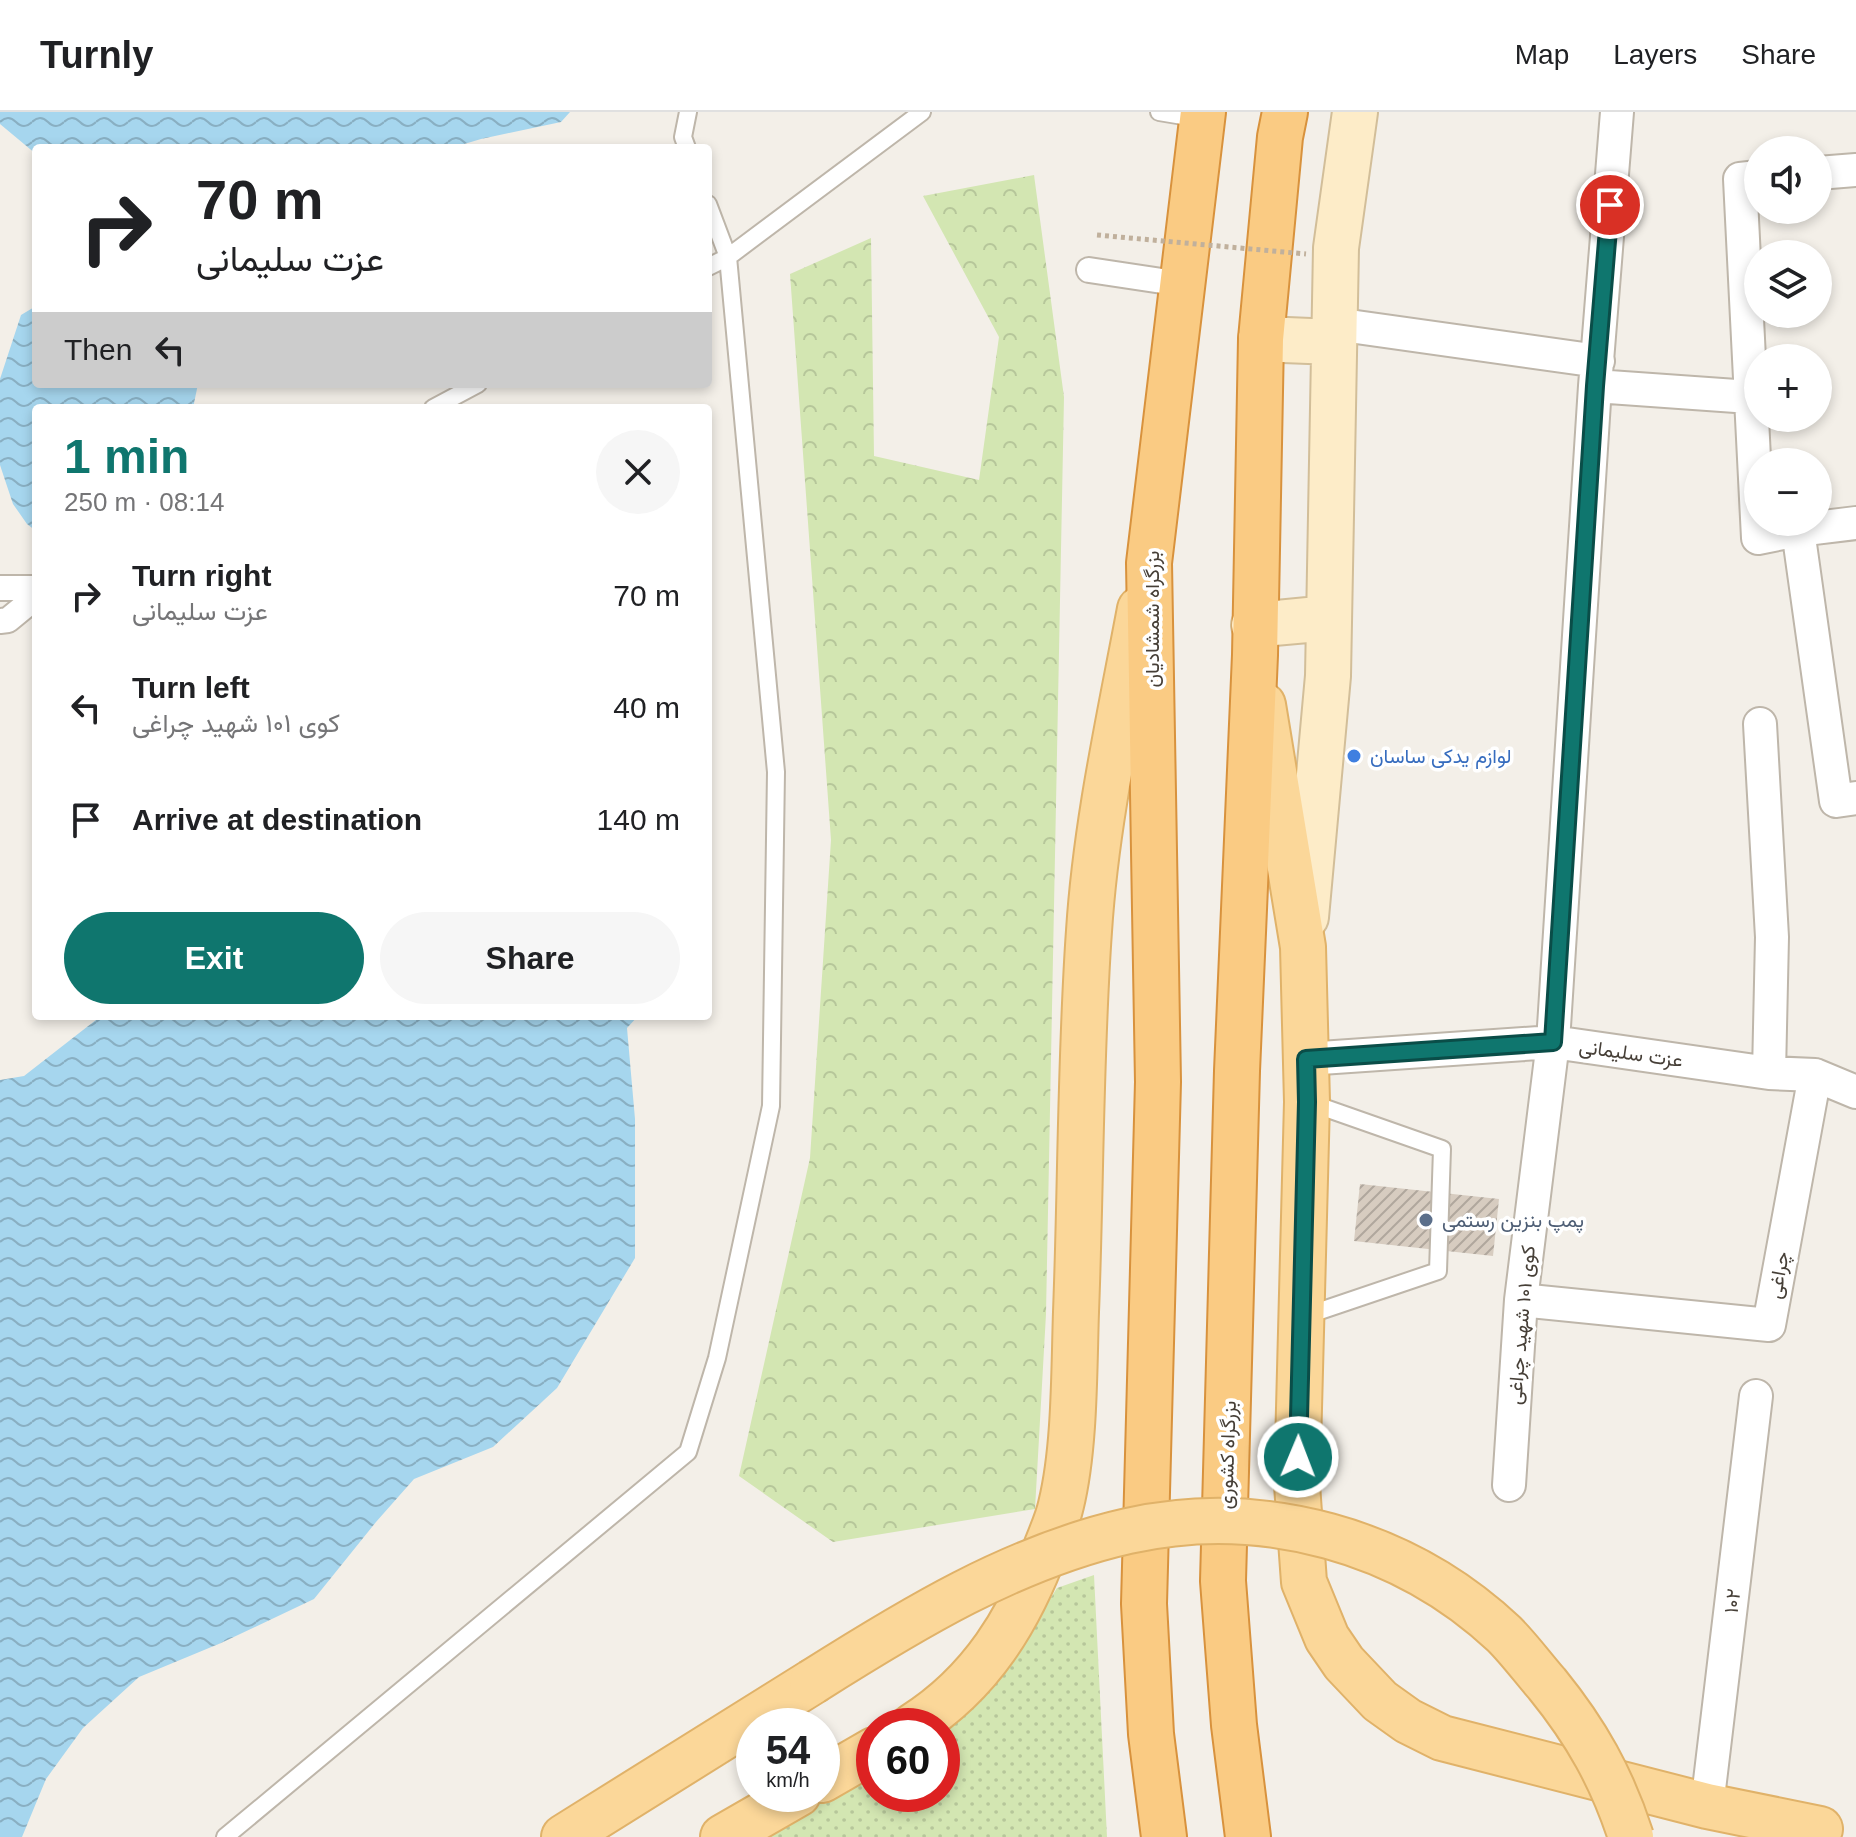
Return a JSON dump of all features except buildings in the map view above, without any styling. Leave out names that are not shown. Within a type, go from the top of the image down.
[{"type":"highway","points":[[1254,640],[1261,339],[1285,112]]},
{"type":"highway","name":"بزرگراه شمشادیان","points":[[1164,1831],[1151,1734],[1144,1604],[1158,1082],[1149,563],[1202,114]]},
{"type":"highway","name":"بزرگراه کشوری","points":[[1247,1828],[1234,1725],[1223,1581],[1237,1071],[1254,640]]},
{"type":"main road","points":[[1355,112],[1324,329],[1328,676],[1303,947],[1307,1102],[1297,1485],[1304,1582],[1327,1638],[1344,1663],[1380,1701],[1408,1721],[1442,1738],[1718,1821],[1838,1828]]},
{"type":"main road","points":[[1261,339],[1324,329]]},
{"type":"main road","points":[[935,1708],[985,1662],[1009,1630],[1039,1568],[1061,1507],[1067,1472],[1075,1360],[1090,917],[1099,827],[1149,563]]},
{"type":"main road","points":[[1303,947],[1254,640],[1329,618]]},
{"type":"main road","points":[[564,1837],[918,1617],[994,1578],[1083,1543],[1129,1531],[1212,1521],[1291,1527],[1339,1537],[1405,1564],[1458,1597],[1505,1635],[1572,1715],[1600,1758],[1631,1837]]},
{"type":"main road","points":[[723,1837],[767,1812]]},
{"type":"street","name":"کوی ۱۰۱ شهید چراغی","points":[[1509,1485],[1521,1300],[1553,1042],[1596,374],[1617,112]]},
{"type":"street","points":[[1832,172],[1856,170]]},
{"type":"street","points":[[1744,179],[1740,179],[1748,344]]},
{"type":"street","points":[[1089,270],[1182,284]]},
{"type":"street","points":[[1324,329],[1744,396]]},
{"type":"street","points":[[1832,526],[1856,523]]},
{"type":"street","points":[[1799,536],[1836,801],[1856,798]]},
{"type":"street","points":[[0,588],[32,588]]},
{"type":"street","points":[[0,621],[8,620],[32,600]]},
{"type":"street","points":[[1760,724],[1772,937],[1769,1073]]},
{"type":"street","name":"عزت سلیمانی","points":[[1306,1059],[1553,1042],[1769,1073],[1815,1075],[1856,1092]]},
{"type":"street","name":"چراغی","points":[[1521,1300],[1769,1325],[1815,1075]]},
{"type":"street","name":"۱۰۲","points":[[1718,1821],[1756,1396]]},
{"type":"lane","points":[[686,144],[683,137],[688,112]]},
{"type":"lane","points":[[712,265],[728,257],[922,112]]},
{"type":"lane","points":[[1159,112],[1202,114]]},
{"type":"lane","points":[[225,1837],[688,1452],[717,1358],[771,1106],[776,772],[728,257],[712,215]]},
{"type":"lane","points":[[440,404],[470,388]]},
{"type":"lane","points":[[1300,1318],[1438,1271],[1442,1164],[1442,1149],[1307,1102]]},
{"type":"path","points":[[1097,235],[1306,254]]},
{"type":"green space","points":[[1034,175],[1064,397],[1046,1314],[1035,1509],[833,1542],[739,1476],[810,1158],[831,840],[790,274],[871,238],[874,456],[979,480],[999,337],[923,196]]},
{"type":"green space","points":[[1094,1575],[1107,1837],[761,1837],[804,1812],[840,1812],[840,1792],[856,1782],[856,1812],[960,1812],[960,1708],[1032,1628],[1057,1588]]},
{"type":"water","points":[[0,112],[570,112],[561,122],[464,144],[32,144],[32,151],[0,124]]},
{"type":"water","points":[[32,308],[32,388],[197,388],[194,404],[32,404],[32,528],[13,504],[0,465],[0,379],[21,315]]},
{"type":"water","points":[[96,1020],[634,1020],[627,1028],[635,1119],[635,1258],[557,1388],[493,1447],[414,1479],[314,1599],[139,1677],[83,1728],[46,1779],[22,1837],[0,1837],[0,1080],[24,1076]]},
{"type":"place","name":"لوازم یدکی ساسان","points":[[1354,756]]},
{"type":"place","name":"پمپ بنزین رستمی","points":[[1426,1220]]},
{"type":"route","points":[[1298,1457],[1306,1059],[1553,1042],[1595,386],[1610,205]]}]
